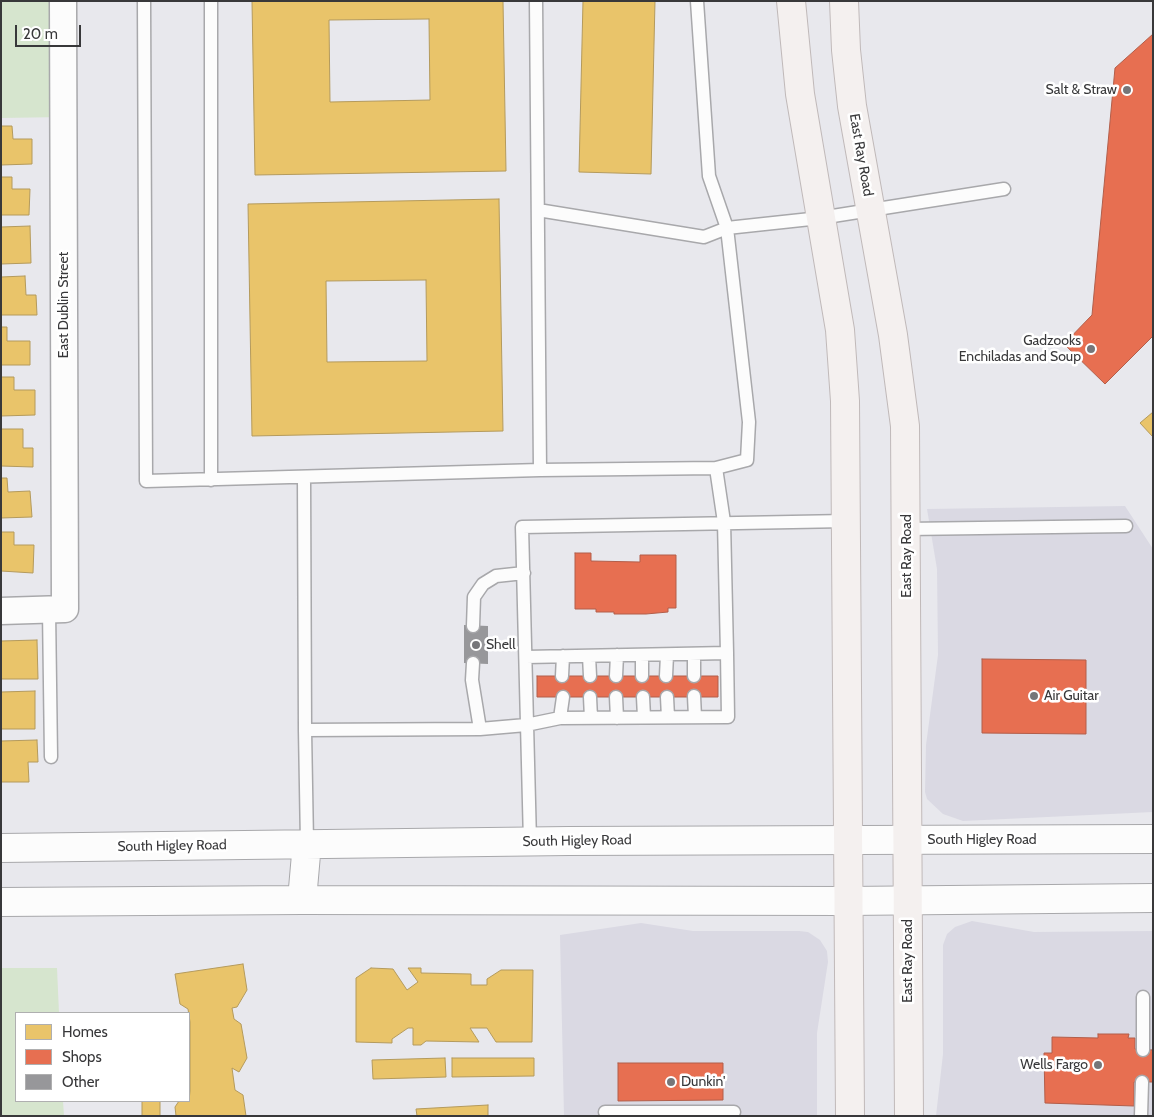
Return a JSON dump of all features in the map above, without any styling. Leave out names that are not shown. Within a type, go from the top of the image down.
[{"type":"main road","points":[[791,1],[800,94],[840,330],[845,401],[850,1116]]},
{"type":"main road","name":"East Ray Road","points":[[844,1],[846,50],[852,106],[893,335],[905,426],[909,1116]]},
{"type":"main road","name":"South Higley Road","points":[[1,848],[307,843],[1153,839]]},
{"type":"main road","points":[[302,900],[307,843]]},
{"type":"main road","points":[[1,902],[302,900],[908,901],[1153,898]]},
{"type":"street","name":"East Dublin Street","points":[[57,609],[63,1]]},
{"type":"street","points":[[1,611],[57,609]]},
{"type":"lane","points":[[144,1],[146,481],[540,470],[716,468],[747,460],[749,422],[727,228],[709,176],[697,1]]},
{"type":"lane","points":[[211,1],[211,480]]},
{"type":"lane","points":[[536,1],[540,470]]},
{"type":"lane","points":[[538,210],[704,237],[727,228],[871,211],[1004,189]]},
{"type":"lane","points":[[305,730],[480,729],[526,725],[560,718],[728,717],[724,522],[716,468]]},
{"type":"lane","points":[[304,477],[307,843]]},
{"type":"lane","points":[[530,842],[522,527],[846,521]]},
{"type":"lane","points":[[907,529],[1126,526]]},
{"type":"lane","points":[[473,626],[474,597],[483,584],[496,576],[524,573]]},
{"type":"lane","points":[[51,757],[57,609]]},
{"type":"lane","points":[[526,657],[727,653]]},
{"type":"lane","points":[[694,654],[694,676]]},
{"type":"lane","points":[[642,655],[642,676]]},
{"type":"lane","points":[[666,676],[667,655]]},
{"type":"lane","points":[[562,676],[563,656]]},
{"type":"lane","points":[[589,656],[590,676]]},
{"type":"lane","points":[[616,656],[616,676]]},
{"type":"lane","points":[[473,663],[472,680],[480,729]]},
{"type":"lane","points":[[694,696],[695,717]]},
{"type":"lane","points":[[560,718],[563,697]]},
{"type":"lane","points":[[590,697],[591,718]]},
{"type":"lane","points":[[616,697],[616,718]]},
{"type":"lane","points":[[643,697],[644,717]]},
{"type":"lane","points":[[667,697],[668,717]]},
{"type":"lane","points":[[1143,998],[1143,1050]]},
{"type":"lane","points":[[1142,1082],[1142,1116]]},
{"type":"lane","points":[[605,1112],[734,1112]]},
{"type":"shaded area","points":[[1125,506],[1153,549],[1153,812],[963,821],[943,814],[927,799],[925,792],[926,745],[938,655],[937,569],[927,509]]},
{"type":"shaded area","points":[[972,921],[1034,932],[1153,931],[1153,1116],[936,1116],[943,1054],[943,945],[947,934],[955,927]]},
{"type":"shaded area","points":[[641,923],[693,931],[799,931],[808,932],[820,940],[827,951],[828,962],[817,1033],[817,1116],[564,1116],[560,935]]},
{"type":"green space","points":[[1,1],[63,1],[64,117],[1,118]]},
{"type":"green space","points":[[1,968],[57,968],[59,1012],[15,1012],[15,1102],[63,1102],[64,1116],[1,1116]]},
{"type":"building: Homes","points":[[252,1],[503,1],[506,171],[255,175]],"holes":[[[429,19],[430,100],[330,102],[329,20]]]},
{"type":"building: Homes","points":[[583,1],[655,1],[651,174],[579,172]]},
{"type":"building: Homes","points":[[1,126],[12,126],[13,139],[32,139],[32,164],[1,165]]},
{"type":"building: Homes","points":[[1,177],[12,177],[12,189],[30,189],[29,215],[1,215]]},
{"type":"building: Homes","points":[[499,199],[503,431],[252,436],[248,204]],"holes":[[[426,280],[427,361],[327,362],[326,281]]]},
{"type":"building: Homes","points":[[30,226],[31,263],[1,264],[1,227]]},
{"type":"building: Homes","points":[[25,276],[26,295],[36,295],[37,315],[1,315],[1,277]]},
{"type":"building: Homes","points":[[1,327],[7,327],[7,341],[30,341],[30,365],[1,365]]},
{"type":"building: Homes","points":[[1,377],[14,377],[14,390],[35,390],[35,415],[1,416]]},
{"type":"building: Homes","points":[[1153,412],[1153,437],[1140,423]]},
{"type":"building: Homes","points":[[1,429],[23,429],[23,448],[33,448],[33,467],[1,466]]},
{"type":"building: Homes","points":[[1,478],[7,478],[8,492],[30,491],[32,517],[1,518]]},
{"type":"building: Homes","points":[[1,532],[14,532],[14,545],[34,545],[33,573],[1,571]]},
{"type":"building: Homes","points":[[37,640],[38,679],[1,679],[1,641]]},
{"type":"building: Homes","points":[[35,691],[35,729],[1,729],[1,692]]},
{"type":"building: Homes","points":[[37,740],[38,762],[28,762],[29,782],[1,782],[1,741]]},
{"type":"building: Homes","points":[[243,964],[247,990],[237,1007],[232,1008],[234,1019],[241,1024],[247,1058],[239,1072],[232,1068],[235,1090],[243,1095],[246,1116],[176,1116],[175,1107],[178,1102],[190,1102],[190,1012],[180,1004],[175,974]]},
{"type":"building: Homes","points":[[371,968],[393,969],[407,990],[418,982],[408,968],[421,968],[421,973],[471,974],[471,985],[487,985],[487,979],[501,970],[533,970],[532,1042],[496,1042],[487,1028],[470,1028],[479,1042],[426,1041],[421,1045],[413,1045],[413,1028],[408,1028],[392,1039],[392,1043],[356,1042],[356,978]]},
{"type":"building: Homes","points":[[445,1058],[446,1077],[373,1079],[372,1060]]},
{"type":"building: Homes","points":[[452,1058],[534,1058],[534,1076],[452,1077]]},
{"type":"building: Homes","points":[[142,1102],[160,1102],[160,1116],[142,1116]]},
{"type":"building: Homes","points":[[488,1105],[488,1116],[417,1116],[416,1109]]},
{"type":"building: Shops","points":[[1153,34],[1153,336],[1105,384],[1064,344],[1092,315],[1115,68]]},
{"type":"building: Shops","points":[[575,553],[591,553],[591,561],[640,562],[640,555],[676,555],[676,608],[668,608],[668,612],[646,614],[614,614],[614,612],[596,612],[596,609],[575,609]]},
{"type":"building: Shops","name":"Air Guitar","points":[[982,659],[1086,660],[1086,734],[982,733]]},
{"type":"building: Shops","name":"Shell","points":[[537,676],[718,676],[718,697],[537,697]]},
{"type":"building: Shops","name":"Wells Fargo","points":[[1098,1034],[1129,1034],[1128,1038],[1135,1038],[1135,1049],[1153,1050],[1153,1082],[1134,1082],[1134,1106],[1045,1103],[1044,1053],[1052,1053],[1052,1037],[1098,1038]]},
{"type":"building: Shops","name":"Dunkin'","points":[[618,1063],[723,1063],[723,1100],[618,1101]]},
{"type":"building: Other","name":"Shell","points":[[464,625],[488,626],[488,664],[464,663]]},
{"type":"place","name":"Salt & Straw","points":[[1127,90]]},
{"type":"place","name":"Gadzooks Enchiladas and Soup","points":[[1091,349]]},
{"type":"place","name":"Shell","points":[[476,645]]},
{"type":"place","name":"Air Guitar","points":[[1034,696]]},
{"type":"place","name":"Wells Fargo","points":[[1098,1065]]},
{"type":"place","name":"Dunkin'","points":[[671,1082]]}]
